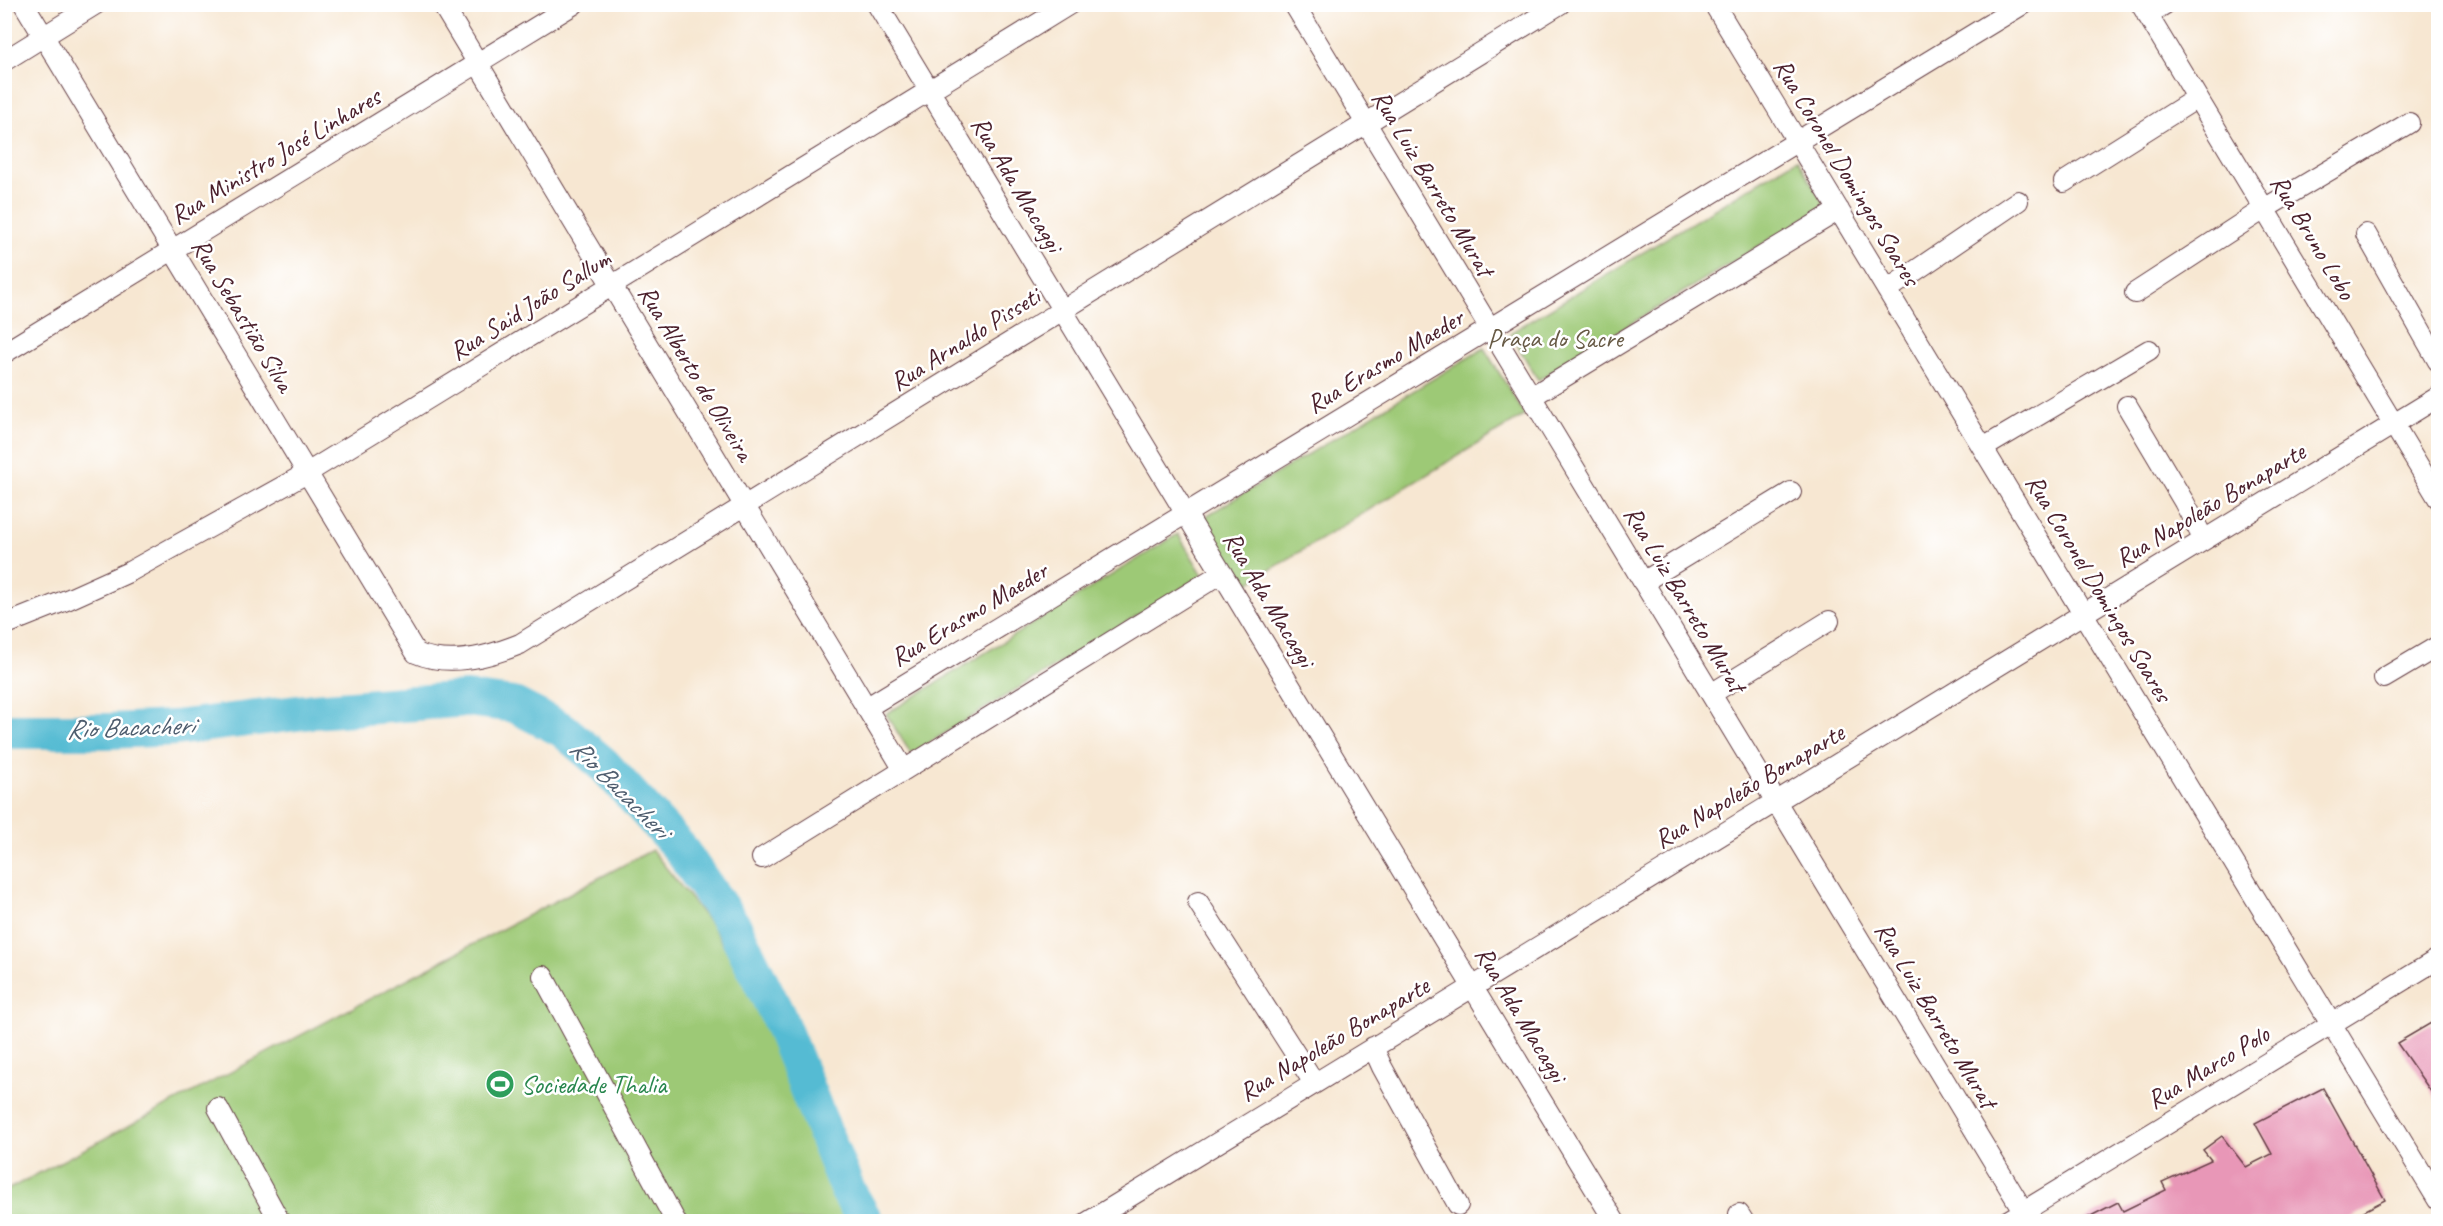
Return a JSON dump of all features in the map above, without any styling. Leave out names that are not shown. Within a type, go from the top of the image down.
[{"type":"street","name":"Rua Sebastião Silva","points":[[24,4],[416,653]]},
{"type":"street","points":[[4,61],[96,4]]},
{"type":"street","name":"Rua Alberto de Oliveira","points":[[442,4],[904,770]]},
{"type":"street","name":"Rua Ministro José Linhares","points":[[4,353],[574,4]]},
{"type":"street","name":"Rua Ada Macaggi","points":[[876,4],[1615,1221]]},
{"type":"street","name":"Rua Said João Sallum","points":[[4,625],[129,572],[307,473],[1070,4]]},
{"type":"street","name":"Rua Luiz Barreto Murat","points":[[1294,4],[2027,1216]]},
{"type":"street","name":"Rua Arnaldo Pisseti","points":[[416,653],[428,658],[465,658],[486,656],[520,644],[1560,4]]},
{"type":"street","name":"Rua Coronel Domingos Soares","points":[[1714,4],[2439,1200]]},
{"type":"street","name":"Rua Erasmo Maeder","points":[[866,708],[2024,4]]},
{"type":"street","points":[[2144,10],[2164,4]]},
{"type":"street","name":"Rua Bruno Lobo","points":[[2144,10],[2439,498]]},
{"type":"street","points":[[2064,182],[2197,98]]},
{"type":"street","points":[[2135,293],[2264,209],[2409,123]]},
{"type":"street","points":[[1887,290],[2018,201]]},
{"type":"street","points":[[1532,397],[1839,210]]},
{"type":"street","points":[[2366,234],[2439,361]]},
{"type":"street","points":[[1983,448],[2150,350]]},
{"type":"street","name":"Rua Napoleão Bonaparte","points":[[1088,1221],[2439,397]]},
{"type":"street","points":[[2127,406],[2204,540]]},
{"type":"street","points":[[1643,582],[1791,492]]},
{"type":"street","points":[[762,858],[1222,573]]},
{"type":"street","points":[[1711,694],[1829,621]]},
{"type":"street","points":[[2384,678],[2439,646]]},
{"type":"street","points":[[1198,902],[1314,1083]]},
{"type":"street","name":"Rua Marco Polo","points":[[2006,1221],[2027,1216],[2332,1023],[2439,959]]},
{"type":"street","points":[[543,976],[676,1221]]},
{"type":"street","points":[[1373,1047],[1458,1205]]},
{"type":"street","points":[[218,1108],[280,1221]]},
{"type":"green space","name":"Praça do Sacre","points":[[1797,159],[1825,206],[1538,380],[1510,333]]},
{"type":"green space","points":[[1484,348],[1525,415],[1242,587],[1201,519]]},
{"type":"green space","points":[[1178,534],[1203,575],[911,754],[886,714]]},
{"type":"green space","name":"Sociedade Thalia","points":[[652,850],[713,927],[772,1028],[811,1140],[850,1221],[5,1222],[5,1191]]},
{"type":"building","points":[[2431,1023],[2439,1037],[2439,1103],[2397,1043]]},
{"type":"building","points":[[2323,1088],[2385,1200],[2345,1221],[2081,1221],[2118,1202],[2123,1211],[2166,1190],[2162,1182],[2211,1160],[2203,1150],[2222,1136],[2246,1167],[2272,1154],[2255,1123]]},
{"type":"waterway","name":"Rio Bacacheri","points":[[4,731],[109,731],[175,728],[313,711],[467,699],[514,705],[563,730],[603,764],[679,847],[734,927],[778,1016],[847,1189],[866,1222]]},
{"type":"place","name":"Sociedade Thalia","points":[[500,1084]]}]
